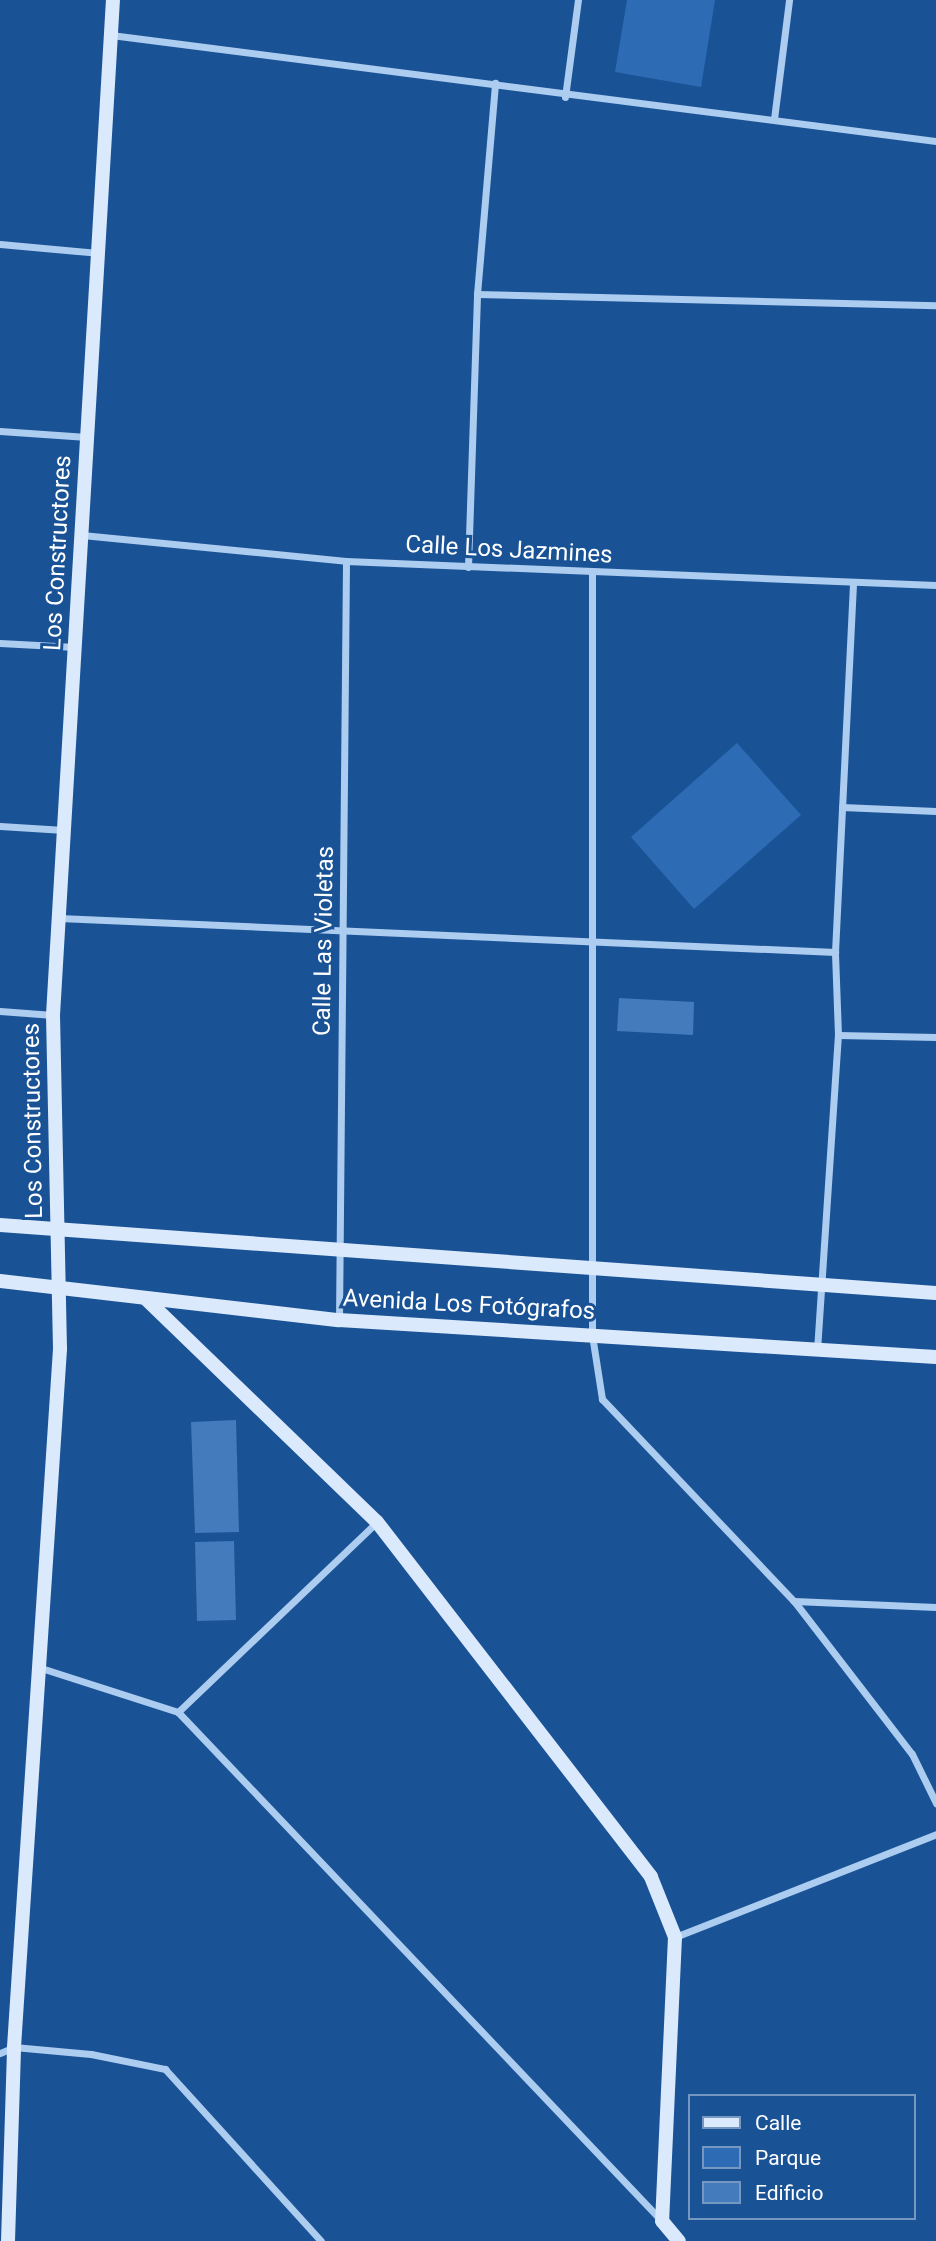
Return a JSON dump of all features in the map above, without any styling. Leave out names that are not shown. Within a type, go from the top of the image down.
[{"type":"street","name":"Los Constructores","points":[[8,2241],[7,2050],[41,1668],[59,1288],[53,1015],[113,0]]},
{"type":"street","points":[[565,97],[578,0]]},
{"type":"street","points":[[774,119],[789,0]]},
{"type":"street","points":[[111,35],[495,83],[565,97],[774,119],[936,141]]},
{"type":"street","points":[[468,568],[477,294],[495,83]]},
{"type":"street","points":[[0,244],[98,253]]},
{"type":"street","points":[[477,294],[936,305]]},
{"type":"street","points":[[0,431],[87,436]]},
{"type":"street","name":"Calle Los Jazmines","points":[[82,535],[346,561],[592,574],[936,585]]},
{"type":"street","name":"Calle Las Violetas","points":[[339,1320],[346,561]]},
{"type":"street","points":[[592,574],[588,937],[591,1268],[592,1335],[601,1399],[794,1601],[912,1754],[936,1803]]},
{"type":"street","points":[[817,1350],[838,1035],[835,952],[853,583]]},
{"type":"street","points":[[0,643],[75,647]]},
{"type":"street","points":[[842,807],[936,811]]},
{"type":"street","points":[[0,825],[64,830]]},
{"type":"street","points":[[59,918],[344,926],[835,952]]},
{"type":"street","points":[[0,1011],[53,1015]]},
{"type":"street","points":[[838,1035],[936,1037]]},
{"type":"street","points":[[0,1225],[936,1293]]},
{"type":"street","name":"Avenida Los Fotógrafos","points":[[0,1281],[339,1320],[936,1357]]},
{"type":"street","points":[[145,1298],[377,1522],[651,1877],[675,1937],[662,2221]]},
{"type":"street","points":[[178,1712],[377,1522]]},
{"type":"street","points":[[794,1601],[936,1607]]},
{"type":"street","points":[[41,1668],[178,1712],[679,2241]]},
{"type":"street","points":[[675,1937],[936,1834]]},
{"type":"street","points":[[7,2050],[165,2069],[321,2241]]},
{"type":"green space","points":[[627,0],[715,0],[701,87],[615,72]]},
{"type":"green space","points":[[737,743],[801,815],[694,909],[631,837]]},
{"type":"building","points":[[619,998],[694,1002],[693,1035],[617,1031]]},
{"type":"building","points":[[236,1420],[239,1532],[195,1533],[191,1422]]},
{"type":"building","points":[[234,1541],[236,1620],[197,1621],[195,1542]]}]
